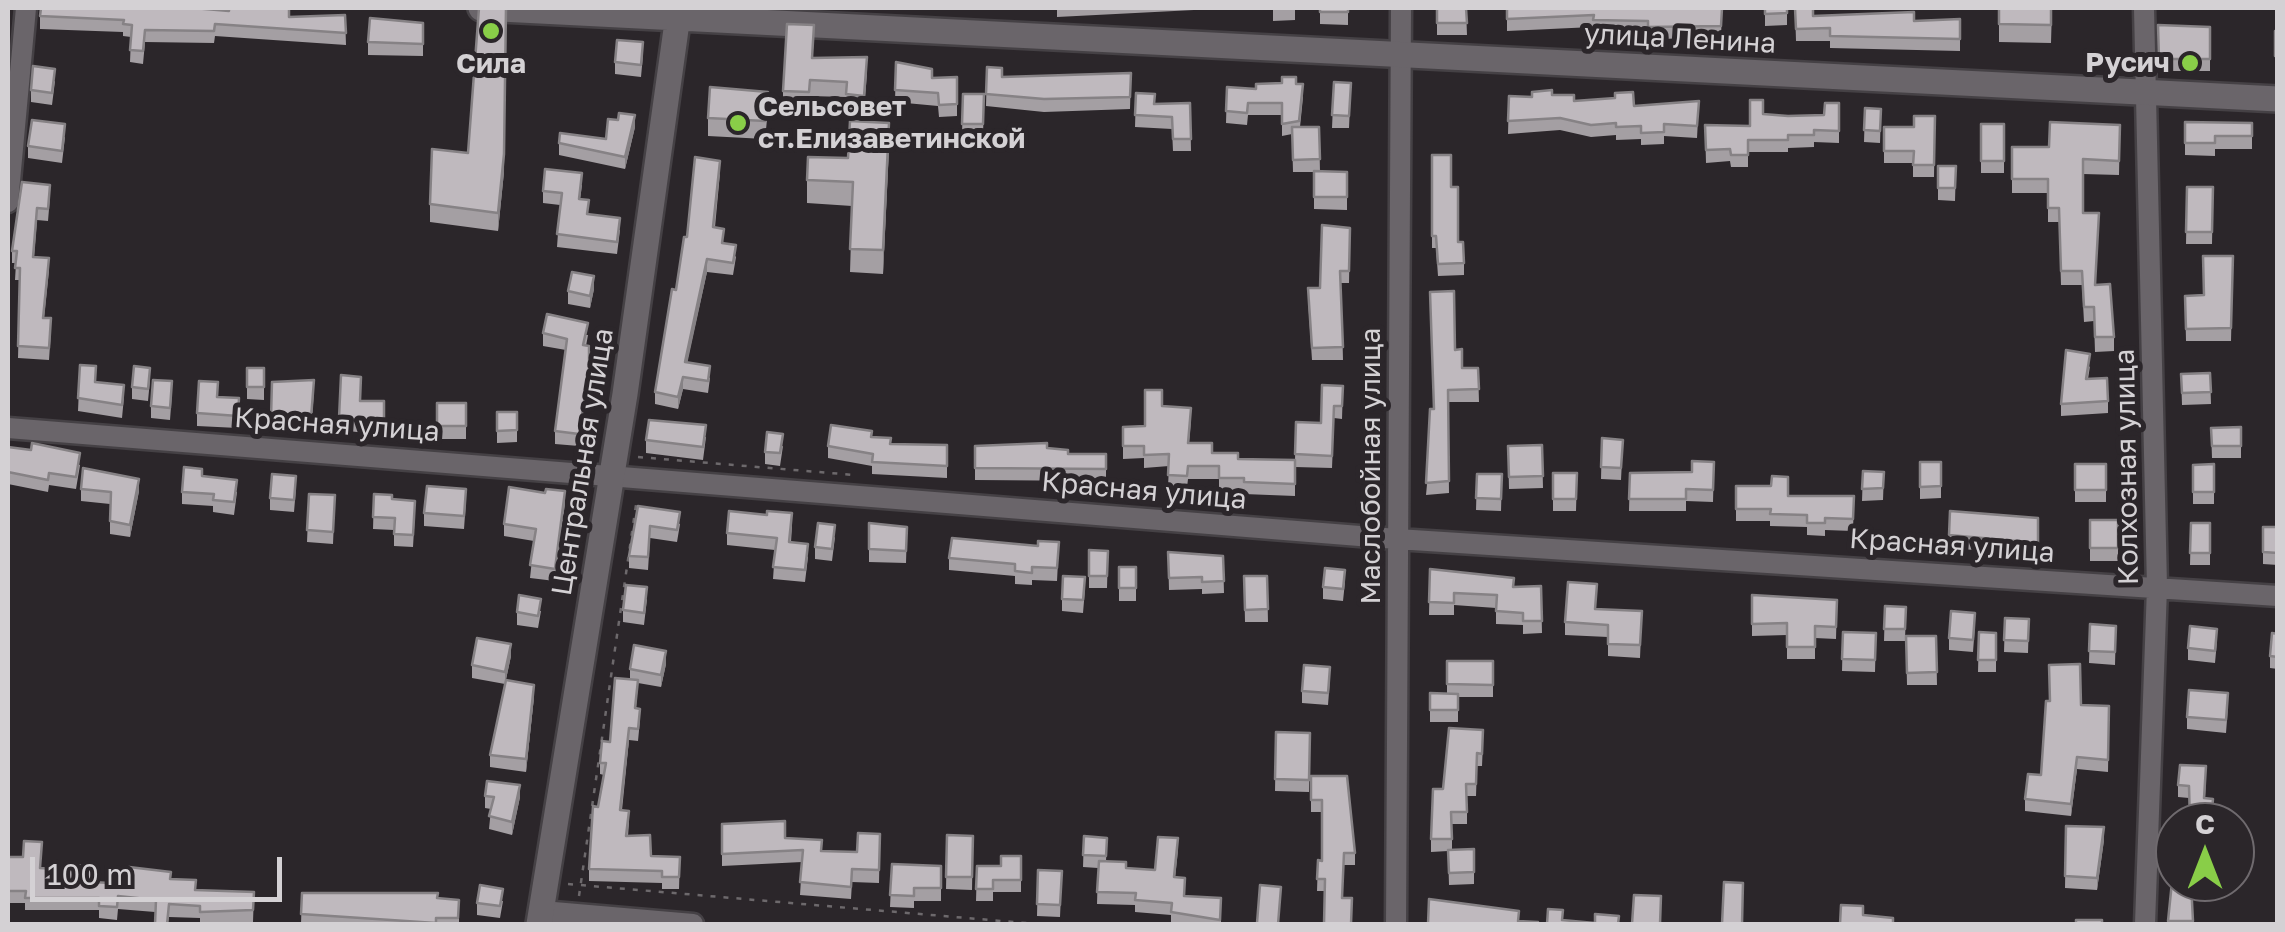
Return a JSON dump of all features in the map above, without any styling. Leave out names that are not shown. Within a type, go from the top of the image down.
[{"type":"street","points":[[8,202],[26,8]]},
{"type":"street","name":"улица Ленина","points":[[481,8],[678,14],[1402,56],[2278,99]]},
{"type":"street","name":"Маслобойная улица","points":[[1396,924],[1401,8]]},
{"type":"street","name":"Колхозная улица","points":[[2144,8],[2157,587],[2145,924]]},
{"type":"street","name":"Центральная улица","points":[[540,918],[614,465],[678,14]]},
{"type":"street","name":"Красная улица","points":[[8,428],[614,465],[640,476],[1397,539],[2278,596]]},
{"type":"street","points":[[540,918],[574,916],[692,924]]},
{"type":"path","points":[[614,465],[872,477]]},
{"type":"path","points":[[574,916],[582,884],[640,476]]},
{"type":"path","points":[[547,884],[1037,924]]},
{"type":"building","points":[[41,8],[289,8],[289,17],[345,15],[346,33],[215,24],[214,31],[145,30],[143,51],[130,50],[132,25],[123,24],[124,20],[40,16]]},
{"type":"building","points":[[479,8],[506,8],[504,154],[498,213],[430,204],[432,149],[468,153]]},
{"type":"building","points":[[1320,8],[1348,8],[1348,12],[1320,12]]},
{"type":"building","points":[[1437,8],[1466,8],[1467,23],[1437,23]]},
{"type":"building","points":[[1507,8],[1722,8],[1721,26],[1648,27],[1648,21],[1593,20],[1594,15],[1507,19]]},
{"type":"building","points":[[1765,8],[1787,8],[1787,13],[1765,14]]},
{"type":"building","points":[[1795,8],[1813,8],[1813,16],[1914,12],[1914,21],[1960,19],[1960,39],[1830,36],[1830,28],[1796,29]]},
{"type":"building","points":[[1999,8],[2051,8],[2051,25],[1999,24]]},
{"type":"building","points":[[370,18],[423,23],[423,44],[368,42]]},
{"type":"building","points":[[787,24],[814,25],[812,58],[867,57],[864,96],[846,94],[847,82],[810,80],[809,92],[783,91]]},
{"type":"building","points":[[2158,25],[2210,27],[2210,59],[2159,59]]},
{"type":"building","points":[[2278,31],[2278,56],[2275,56]]},
{"type":"building","points":[[617,40],[643,42],[641,65],[615,62]]},
{"type":"building","points":[[896,62],[932,69],[932,78],[957,77],[957,104],[939,105],[938,93],[895,90]]},
{"type":"building","points":[[33,66],[55,69],[52,93],[31,90]]},
{"type":"building","points":[[987,67],[1002,68],[1002,77],[1131,73],[1130,97],[1044,99],[986,94]]},
{"type":"building","points":[[1282,77],[1296,77],[1296,84],[1303,84],[1299,121],[1282,124],[1282,103],[1248,103],[1247,113],[1226,111],[1227,87],[1256,89],[1256,84],[1282,83]]},
{"type":"building","points":[[1334,82],[1351,83],[1349,116],[1332,115]]},
{"type":"building","points":[[710,87],[768,92],[765,121],[708,118]]},
{"type":"building","points":[[1552,90],[1552,95],[1574,95],[1574,101],[1615,98],[1615,93],[1633,92],[1634,106],[1699,101],[1697,126],[1664,124],[1664,132],[1641,133],[1641,126],[1616,127],[1616,123],[1591,125],[1560,118],[1508,121],[1509,96],[1532,97],[1532,92]]},
{"type":"building","points":[[1136,93],[1155,94],[1154,104],[1190,103],[1191,139],[1173,139],[1172,117],[1135,115]]},
{"type":"building","points":[[963,94],[984,94],[983,124],[962,124]]},
{"type":"building","points":[[1750,100],[1763,100],[1763,114],[1788,116],[1824,115],[1825,103],[1839,103],[1839,131],[1814,130],[1814,135],[1788,135],[1788,140],[1748,140],[1748,155],[1731,155],[1730,149],[1706,150],[1705,125],[1750,126]]},
{"type":"building","points":[[1865,108],[1881,109],[1880,131],[1864,130]]},
{"type":"building","points":[[619,113],[635,115],[625,157],[559,143],[560,133],[606,139],[608,119],[618,120]]},
{"type":"building","points":[[1914,116],[1935,116],[1934,165],[1913,165],[1914,151],[1884,151],[1884,127],[1914,127]]},
{"type":"building","points":[[32,120],[65,124],[62,151],[28,146]]},
{"type":"building","points":[[850,121],[889,123],[883,250],[850,249],[853,182],[807,180],[808,157],[848,158]]},
{"type":"building","points":[[2050,122],[2120,125],[2119,161],[2083,159],[2083,213],[2099,213],[2095,285],[2110,284],[2114,337],[2095,337],[2094,307],[2084,307],[2082,271],[2061,271],[2059,208],[2048,208],[2048,179],[2012,179],[2012,147],[2049,147]]},
{"type":"building","points":[[2185,122],[2252,123],[2252,136],[2215,136],[2215,143],[2185,143]]},
{"type":"building","points":[[1981,124],[2004,124],[2004,161],[1981,161]]},
{"type":"building","points":[[1292,127],[1319,127],[1320,159],[1293,160]]},
{"type":"building","points":[[1432,155],[1451,155],[1451,187],[1458,187],[1458,242],[1463,242],[1464,263],[1438,264],[1436,236],[1432,236]]},
{"type":"building","points":[[695,157],[720,161],[713,227],[724,229],[722,243],[736,245],[733,263],[707,259],[685,362],[710,366],[708,381],[683,377],[678,397],[655,392],[672,289],[676,290],[687,237]]},
{"type":"building","points":[[1938,166],[1956,166],[1955,188],[1938,188]]},
{"type":"building","points":[[545,169],[582,173],[579,199],[589,200],[587,214],[620,218],[617,242],[557,234],[562,193],[543,191]]},
{"type":"building","points":[[1314,171],[1347,172],[1347,197],[1314,197]]},
{"type":"building","points":[[22,182],[50,185],[48,209],[37,208],[33,257],[49,258],[43,318],[51,318],[49,348],[18,346],[20,268],[15,268],[17,251],[12,251]]},
{"type":"building","points":[[2187,187],[2213,187],[2212,232],[2186,232]]},
{"type":"building","points":[[1322,225],[1350,228],[1349,271],[1340,271],[1343,347],[1312,348],[1308,288],[1320,288]]},
{"type":"building","points":[[2203,256],[2233,256],[2231,328],[2186,329],[2185,296],[2204,295]]},
{"type":"building","points":[[572,272],[594,276],[590,296],[568,291]]},
{"type":"building","points":[[1454,291],[1455,350],[1462,349],[1462,368],[1478,368],[1479,389],[1448,390],[1449,481],[1426,483],[1430,409],[1434,409],[1430,292]]},
{"type":"building","points":[[547,314],[588,323],[583,345],[589,346],[589,370],[579,434],[555,431],[567,339],[543,333]]},
{"type":"building","points":[[2066,350],[2090,354],[2086,379],[2107,378],[2108,401],[2061,404]]},
{"type":"building","points":[[80,365],[96,366],[95,382],[124,385],[122,405],[78,398]]},
{"type":"building","points":[[134,366],[150,368],[148,389],[132,387]]},
{"type":"building","points":[[247,368],[264,368],[264,387],[247,387]]},
{"type":"building","points":[[2210,373],[2211,392],[2182,393],[2181,374]]},
{"type":"building","points":[[341,375],[361,377],[360,401],[384,401],[384,423],[339,418]]},
{"type":"building","points":[[153,380],[172,381],[170,408],[151,406]]},
{"type":"building","points":[[314,380],[311,418],[271,418],[272,382]]},
{"type":"building","points":[[199,381],[218,382],[217,397],[239,398],[238,416],[197,413]]},
{"type":"building","points":[[1322,385],[1343,386],[1342,406],[1334,406],[1332,456],[1295,454],[1296,422],[1321,423]]},
{"type":"building","points":[[1145,390],[1162,390],[1162,406],[1191,408],[1188,443],[1212,443],[1212,453],[1238,453],[1238,459],[1295,460],[1295,484],[1219,478],[1219,466],[1188,466],[1187,476],[1168,475],[1169,454],[1144,455],[1144,446],[1123,446],[1123,427],[1145,426]]},
{"type":"building","points":[[437,403],[466,403],[466,426],[437,426]]},
{"type":"building","points":[[497,412],[517,412],[517,430],[497,431]]},
{"type":"building","points":[[649,420],[706,425],[703,447],[646,440]]},
{"type":"building","points":[[831,425],[872,431],[871,437],[891,438],[890,444],[947,445],[947,466],[872,462],[873,454],[828,446]]},
{"type":"building","points":[[2241,427],[2241,446],[2212,446],[2211,428]]},
{"type":"building","points":[[767,432],[783,434],[780,453],[765,452]]},
{"type":"building","points":[[1602,438],[1623,440],[1621,468],[1601,467]]},
{"type":"building","points":[[32,443],[80,453],[76,477],[49,473],[48,480],[8,472],[8,447],[31,450]]},
{"type":"building","points":[[1047,443],[1047,448],[1068,450],[1068,454],[1106,454],[1106,469],[975,468],[975,446]]},
{"type":"building","points":[[1542,445],[1543,476],[1509,477],[1508,446]]},
{"type":"building","points":[[1692,461],[1714,462],[1713,490],[1686,489],[1686,499],[1629,499],[1630,473],[1692,472]]},
{"type":"building","points":[[1920,462],[1941,462],[1941,486],[1920,487]]},
{"type":"building","points":[[2075,464],[2106,464],[2106,490],[2075,490]]},
{"type":"building","points":[[2214,464],[2214,492],[2193,492],[2193,465]]},
{"type":"building","points":[[184,467],[202,469],[202,476],[237,480],[234,502],[213,500],[214,494],[182,492]]},
{"type":"building","points":[[83,468],[139,479],[130,525],[110,521],[111,492],[81,489]]},
{"type":"building","points":[[1863,471],[1884,472],[1883,488],[1862,489]]},
{"type":"building","points":[[1553,473],[1577,473],[1576,499],[1553,499]]},
{"type":"building","points":[[272,474],[296,476],[294,500],[270,498]]},
{"type":"building","points":[[1477,474],[1502,474],[1501,499],[1476,498]]},
{"type":"building","points":[[1772,476],[1788,477],[1788,496],[1854,496],[1853,519],[1825,518],[1825,523],[1807,523],[1807,515],[1736,509],[1736,486],[1771,486]]},
{"type":"building","points":[[427,486],[466,489],[464,516],[424,513]]},
{"type":"building","points":[[509,487],[545,493],[546,489],[565,491],[555,569],[530,565],[536,529],[504,524]]},
{"type":"building","points":[[309,494],[335,495],[333,532],[307,530]]},
{"type":"building","points":[[374,494],[415,501],[413,535],[394,534],[395,518],[373,517]]},
{"type":"building","points":[[638,506],[680,512],[677,530],[650,526],[648,557],[629,556]]},
{"type":"building","points":[[729,511],[792,513],[789,542],[808,544],[805,570],[773,567],[777,538],[727,533]]},
{"type":"building","points":[[1950,511],[2038,518],[2038,543],[1949,535]]},
{"type":"building","points":[[2090,520],[2118,520],[2118,548],[2090,548]]},
{"type":"building","points":[[818,523],[835,525],[832,549],[815,547]]},
{"type":"building","points":[[869,523],[907,527],[906,551],[869,549]]},
{"type":"building","points":[[2191,523],[2210,523],[2210,553],[2190,553]]},
{"type":"building","points":[[2263,527],[2278,527],[2278,553],[2263,552]]},
{"type":"building","points":[[952,538],[1038,546],[1038,541],[1059,542],[1057,568],[1032,567],[1032,573],[1015,571],[1015,564],[949,558]]},
{"type":"building","points":[[1089,550],[1108,551],[1107,576],[1089,576]]},
{"type":"building","points":[[1168,552],[1223,556],[1224,581],[1169,578]]},
{"type":"building","points":[[1119,567],[1136,567],[1136,588],[1119,588]]},
{"type":"building","points":[[1325,568],[1345,570],[1343,589],[1323,587]]},
{"type":"building","points":[[1430,569],[1514,578],[1513,587],[1541,586],[1542,621],[1523,621],[1523,613],[1496,611],[1497,595],[1454,593],[1454,603],[1429,602]]},
{"type":"building","points":[[1063,576],[1085,577],[1083,600],[1062,599]]},
{"type":"building","points":[[1244,576],[1267,576],[1268,609],[1245,610]]},
{"type":"building","points":[[1568,582],[1597,584],[1595,609],[1642,611],[1640,645],[1608,644],[1608,625],[1565,622]]},
{"type":"building","points":[[626,585],[647,587],[644,613],[623,610]]},
{"type":"building","points":[[519,595],[541,599],[538,616],[517,612]]},
{"type":"building","points":[[1752,595],[1837,600],[1836,627],[1815,626],[1815,647],[1787,647],[1787,623],[1752,624]]},
{"type":"building","points":[[1885,606],[1906,607],[1905,629],[1884,629]]},
{"type":"building","points":[[1951,611],[1975,613],[1973,640],[1949,638]]},
{"type":"building","points":[[2005,618],[2029,619],[2028,641],[2004,640]]},
{"type":"building","points":[[2090,624],[2116,626],[2115,652],[2089,651]]},
{"type":"building","points":[[2190,626],[2217,629],[2215,651],[2188,648]]},
{"type":"building","points":[[1843,632],[1876,633],[1875,660],[1842,659]]},
{"type":"building","points":[[1979,632],[1996,633],[1996,660],[1978,660]]},
{"type":"building","points":[[2272,633],[2278,634],[2278,657],[2270,656]]},
{"type":"building","points":[[1906,636],[1936,636],[1937,672],[1907,673]]},
{"type":"building","points":[[477,638],[511,644],[505,672],[472,665]]},
{"type":"building","points":[[634,645],[666,651],[661,675],[630,669]]},
{"type":"building","points":[[1447,661],[1493,661],[1493,685],[1447,684]]},
{"type":"building","points":[[2080,664],[2081,705],[2109,706],[2108,760],[2077,757],[2071,804],[2025,799],[2028,774],[2041,775],[2046,701],[2050,701],[2049,665]]},
{"type":"building","points":[[1304,665],[1330,667],[1328,693],[1302,691]]},
{"type":"building","points":[[615,678],[638,680],[638,729],[629,728],[620,810],[629,811],[626,836],[650,835],[651,856],[680,857],[679,877],[662,877],[662,871],[589,869],[593,806],[598,807],[606,763],[600,763],[602,741],[610,742]]},
{"type":"building","points":[[506,680],[534,685],[526,759],[490,755]]},
{"type":"building","points":[[2189,690],[2228,693],[2226,720],[2187,717]]},
{"type":"building","points":[[1430,693],[1458,694],[1458,710],[1430,710]]},
{"type":"building","points":[[1449,728],[1483,730],[1482,754],[1477,753],[1476,784],[1466,784],[1467,812],[1451,812],[1452,839],[1431,839],[1433,789],[1443,789]]},
{"type":"building","points":[[1276,732],[1310,733],[1309,780],[1275,779]]},
{"type":"building","points":[[2180,765],[2206,766],[2204,798],[2213,802],[2189,802],[2189,786],[2178,785]]},
{"type":"building","points":[[1311,776],[1347,776],[1355,853],[1344,853],[1342,898],[1352,898],[1351,924],[1324,924],[1325,879],[1317,879],[1318,860],[1322,861],[1322,800],[1311,800]]},
{"type":"building","points":[[487,781],[520,785],[512,822],[489,816],[494,797],[485,796]]},
{"type":"building","points":[[785,821],[785,838],[822,840],[821,851],[857,852],[858,833],[880,834],[879,870],[852,869],[851,887],[800,882],[803,850],[722,854],[722,824]]},
{"type":"building","points":[[2066,826],[2104,827],[2097,878],[2065,876]]},
{"type":"building","points":[[947,835],[973,836],[972,877],[946,877]]},
{"type":"building","points":[[1084,836],[1107,838],[1106,856],[1083,855]]},
{"type":"building","points":[[1158,837],[1178,838],[1174,877],[1185,878],[1184,896],[1221,898],[1220,920],[1171,912],[1172,903],[1135,900],[1136,893],[1097,892],[1099,861],[1126,862],[1126,868],[1155,870]]},
{"type":"building","points":[[24,841],[42,842],[40,868],[69,870],[69,865],[93,866],[92,882],[128,884],[129,867],[171,872],[170,879],[196,880],[195,890],[254,892],[253,910],[200,912],[200,906],[169,904],[167,924],[155,924],[156,900],[118,896],[117,907],[99,906],[99,898],[25,898],[26,891],[8,891],[8,857],[23,857]]},
{"type":"building","points":[[1474,849],[1474,872],[1449,873],[1448,850]]},
{"type":"building","points":[[1001,856],[1021,856],[1021,880],[993,880],[993,889],[976,889],[977,866],[1001,866]]},
{"type":"building","points":[[892,864],[941,866],[941,888],[914,888],[914,896],[890,895]]},
{"type":"building","points":[[1038,870],[1062,871],[1060,905],[1037,904]]},
{"type":"building","points":[[1724,882],[1743,883],[1742,924],[1722,924]]},
{"type":"building","points":[[480,885],[503,889],[500,906],[477,903]]},
{"type":"building","points":[[1260,885],[1281,887],[1278,924],[1257,923]]},
{"type":"building","points":[[302,893],[438,893],[437,898],[459,900],[458,918],[436,918],[436,923],[301,914]]},
{"type":"building","points":[[1634,895],[1661,896],[1660,924],[1632,924]]},
{"type":"building","points":[[1429,899],[1519,911],[1518,921],[1538,924],[1428,924]]},
{"type":"building","points":[[2170,902],[2192,902],[2193,921],[2168,921]]},
{"type":"building","points":[[1841,905],[1863,906],[1863,915],[1893,918],[1893,924],[1840,924]]},
{"type":"building","points":[[1548,909],[1563,910],[1562,920],[1595,923],[1595,914],[1619,916],[1618,924],[1547,924]]},
{"type":"building","points":[[2076,920],[2102,920],[2102,924],[2076,924]]},
{"type":"place","name":"Сила","points":[[491,31]]},
{"type":"place","name":"Русич","points":[[2190,63]]},
{"type":"place","name":"Сельсовет ст.Елизаветинской","points":[[738,123]]}]
